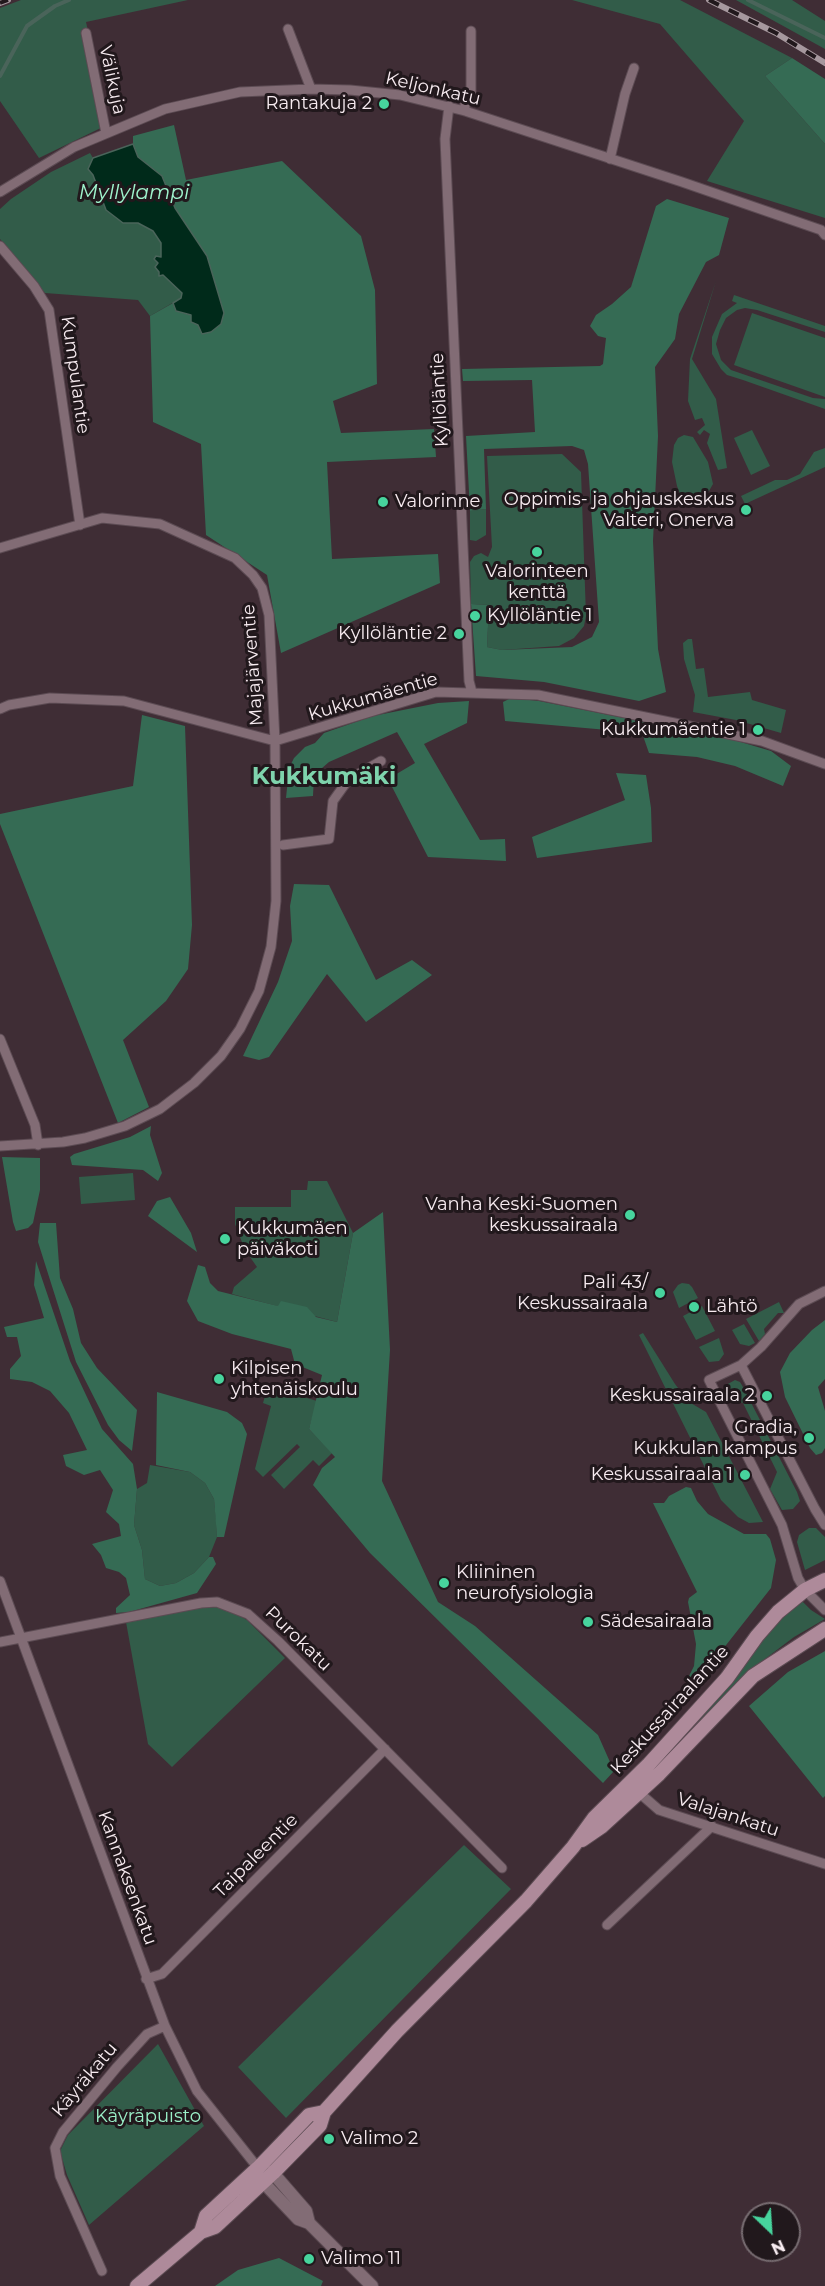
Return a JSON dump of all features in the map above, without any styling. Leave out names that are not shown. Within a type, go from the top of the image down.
[{"type":"main road","name":"Keskussairaalantie","points":[[137,2286],[201,2232],[215,2227],[320,2125],[324,2112],[398,2031],[526,1901],[573,1847],[601,1827],[634,1788],[649,1764],[727,1678],[757,1635],[778,1612],[805,1590],[825,1580]]},
{"type":"main road","name":"Keskussairaalantie","points":[[634,1788],[659,1774],[753,1676],[825,1629]]},
{"type":"main road","name":"Keskussairaalantie","points":[[201,2232],[206,2216],[258,2168],[309,2115],[324,2112]]},
{"type":"street","points":[[288,29],[311,89]]},
{"type":"street","points":[[465,111],[465,104],[471,93],[471,31]]},
{"type":"street","name":"Välikuja","points":[[86,33],[106,133]]},
{"type":"street","points":[[610,159],[625,94],[634,68]]},
{"type":"street","name":"Keljonkatu","points":[[0,192],[74,147],[165,109],[240,92],[311,89],[400,95],[449,106],[821,230],[825,235]]},
{"type":"street","name":"Kyllöläntie","points":[[449,106],[445,139],[469,681],[472,692]]},
{"type":"street","name":"Kumpulantie","points":[[0,246],[34,286],[49,310],[80,525]]},
{"type":"street","name":"Majajärventie","points":[[0,548],[102,518],[160,524],[235,558],[253,575],[262,588],[269,615],[275,741],[276,901],[271,947],[259,991],[240,1029],[221,1056],[206,1072],[160,1109],[125,1126],[85,1138],[38,1145],[0,1146]]},
{"type":"street","name":"Kukkumäentie","points":[[275,741],[435,692],[472,692],[538,695],[762,741],[825,764]]},
{"type":"street","points":[[0,709],[9,705],[50,698],[124,701],[275,741]]},
{"type":"street","points":[[283,845],[329,839],[333,801],[348,780],[381,761]]},
{"type":"street","points":[[0,1039],[35,1125],[38,1145]]},
{"type":"street","points":[[825,1291],[800,1304],[761,1347],[741,1365],[709,1380],[782,1526],[798,1578],[805,1590],[825,1610]]},
{"type":"street","points":[[741,1365],[825,1525]]},
{"type":"street","name":"Kannaksenkatu","points":[[0,1581],[165,2026],[197,2091],[258,2168]]},
{"type":"street","name":"Purokatu","points":[[0,1642],[201,1603],[217,1602],[248,1614],[278,1641],[502,1868]]},
{"type":"street","name":"Taipaleentie","points":[[146,1979],[162,1974],[385,1749]]},
{"type":"street","name":"Valajankatu","points":[[634,1788],[659,1810],[825,1864]]},
{"type":"street","points":[[608,1925],[712,1826]]},
{"type":"street","name":"Käyräkatu","points":[[102,2271],[60,2176],[56,2148],[63,2132],[117,2067],[147,2034],[165,2026]]},
{"type":"street","points":[[258,2168],[372,2286]]},
{"type":"green space","points":[[21,0],[188,0],[86,22],[109,124],[39,158],[0,101],[0,8]]},
{"type":"green space","points":[[572,0],[680,0],[792,58],[765,76],[825,144],[825,218],[707,181],[744,121],[660,24]]},
{"type":"green space","points":[[736,0],[792,0],[825,21],[825,49]]},
{"type":"green space","points":[[90,153],[93,158],[88,169],[93,175],[99,192],[123,223],[138,223],[153,231],[161,243],[161,257],[158,263],[163,275],[182,293],[181,298],[150,316],[138,300],[45,293],[0,239],[0,209],[51,172]]},
{"type":"green space","points":[[716,281],[692,359],[716,399],[727,468],[718,470],[707,443],[710,434],[704,430],[700,435],[697,432],[705,425],[702,418],[695,420],[688,401],[690,359]]},
{"type":"green space","points":[[734,295],[825,326],[825,332],[745,308],[737,310],[726,318],[716,344],[721,360],[731,370],[813,398],[825,399],[825,409],[727,375],[721,369],[712,354],[712,337],[722,314],[737,303],[732,301]]},
{"type":"green space","points":[[752,313],[825,338],[825,397],[734,365]]},
{"type":"green space","points":[[752,430],[770,466],[751,475],[734,438]]},
{"type":"green space","points":[[684,435],[693,437],[708,462],[713,484],[709,491],[699,496],[680,494],[677,486],[672,462],[674,445],[678,438]]},
{"type":"green space","points":[[825,448],[825,467],[745,504],[741,496],[775,480],[787,480],[800,474],[814,452]]},
{"type":"green space","name":"Valorinteen kenttä","points":[[562,454],[581,472],[586,616],[584,626],[574,638],[559,646],[502,650],[487,647],[489,605],[471,604],[470,562],[474,556],[481,553],[488,557],[492,547],[487,456]]},
{"type":"green space","points":[[486,509],[486,535],[476,541],[470,540],[470,511]]},
{"type":"green space","points":[[692,639],[696,669],[704,668],[708,697],[750,692],[752,700],[786,710],[781,733],[736,720],[693,712],[695,695],[684,659],[683,643]]},
{"type":"green space","points":[[133,1173],[135,1200],[81,1204],[79,1177]]},
{"type":"green space","points":[[308,1181],[327,1181],[353,1233],[337,1322],[232,1294],[234,1287],[257,1267],[245,1250],[235,1224],[235,1207],[291,1207],[291,1190],[307,1190]]},
{"type":"green space","points":[[682,1283],[689,1284],[698,1298],[679,1308],[673,1292]]},
{"type":"green space","points":[[779,1302],[784,1313],[778,1313],[764,1329],[765,1334],[759,1341],[746,1319]]},
{"type":"green space","points":[[702,1306],[715,1331],[696,1340],[683,1316]]},
{"type":"green space","points":[[744,1324],[755,1343],[749,1346],[740,1344],[732,1330]]},
{"type":"green space","points":[[643,1333],[689,1402],[706,1412],[763,1522],[749,1523],[738,1517],[721,1500],[639,1335]]},
{"type":"green space","points":[[719,1338],[724,1354],[719,1361],[709,1362],[699,1347]]},
{"type":"green space","points":[[735,1380],[743,1387],[797,1492],[800,1501],[793,1509],[782,1510],[770,1489],[777,1472],[743,1403],[725,1397],[726,1385]]},
{"type":"green space","points":[[274,1388],[317,1401],[309,1429],[332,1453],[319,1466],[313,1460],[284,1489],[271,1475],[300,1447],[297,1444],[263,1477],[255,1469],[271,1406],[263,1403],[267,1389],[273,1391]]},
{"type":"green space","points":[[150,1465],[190,1472],[205,1483],[214,1499],[216,1520],[217,1537],[209,1557],[194,1573],[176,1583],[160,1586],[145,1579],[142,1550],[134,1525],[137,1489],[147,1483]]},
{"type":"green space","points":[[809,1528],[816,1528],[825,1537],[825,1560],[805,1570],[797,1542],[799,1535]]},
{"type":"green space","points":[[802,1601],[825,1619],[794,1637],[749,1671],[658,1768],[655,1766],[768,1630]]},
{"type":"green space","points":[[217,1607],[247,1620],[285,1658],[172,1767],[148,1744],[126,1622],[198,1608]]},
{"type":"green space","points":[[464,1845],[511,1889],[286,2118],[238,2067]]},
{"type":"green space","name":"Käyräpuisto","points":[[158,2044],[204,2126],[89,2225],[67,2175],[60,2151],[68,2135]]},
{"type":"shaded area","points":[[792,58],[825,79],[825,144],[765,76]]},
{"type":"shaded area","points":[[174,125],[186,180],[282,161],[361,236],[375,290],[377,384],[333,401],[341,433],[434,429],[436,457],[327,462],[332,559],[438,554],[440,583],[281,653],[267,575],[206,535],[201,444],[153,422],[150,316],[173,303],[176,311],[191,315],[186,226],[175,208],[162,176],[138,157],[133,144],[133,136]]},
{"type":"shaded area","points":[[667,199],[729,218],[719,255],[706,262],[679,314],[675,339],[655,367],[658,436],[653,541],[658,649],[666,692],[639,701],[544,682],[476,676],[471,604],[489,605],[487,647],[502,650],[572,647],[592,637],[599,622],[588,464],[584,450],[572,446],[484,449],[486,509],[470,511],[466,436],[535,432],[532,380],[463,381],[462,369],[600,366],[603,364],[606,338],[598,336],[590,326],[596,315],[631,287],[656,206]]},
{"type":"shaded area","points":[[511,698],[539,701],[734,740],[771,751],[791,766],[783,786],[735,766],[697,757],[649,753],[642,733],[505,721],[503,702]]},
{"type":"shaded area","points":[[469,701],[467,723],[424,744],[480,840],[505,839],[506,861],[428,857],[388,779],[415,763],[397,732],[329,762],[314,775],[313,796],[286,798],[289,768],[294,758],[305,747],[315,743],[324,733],[373,716],[438,703]]},
{"type":"shaded area","points":[[142,715],[185,726],[192,925],[188,969],[166,1001],[123,1040],[149,1107],[118,1123],[0,824],[0,814],[133,786]]},
{"type":"shaded area","points":[[616,773],[646,775],[651,808],[652,842],[537,858],[532,837],[625,800]]},
{"type":"shaded area","points":[[294,884],[329,885],[376,980],[412,960],[432,975],[366,1022],[327,974],[269,1057],[259,1060],[243,1056],[278,982],[292,941],[290,906]]},
{"type":"shaded area","points":[[151,1126],[150,1135],[162,1173],[158,1181],[143,1170],[72,1165],[70,1157],[74,1154],[130,1137]]},
{"type":"shaded area","points":[[2,1157],[40,1158],[40,1190],[33,1223],[28,1228],[16,1231]]},
{"type":"shaded area","points":[[170,1197],[191,1233],[197,1252],[148,1216],[157,1201]]},
{"type":"shaded area","points":[[383,1212],[390,1350],[382,1481],[438,1602],[475,1626],[598,1735],[614,1771],[603,1783],[370,1553],[313,1485],[322,1468],[335,1457],[309,1429],[322,1375],[295,1364],[291,1349],[232,1334],[198,1321],[187,1301],[198,1265],[205,1267],[210,1283],[218,1291],[278,1306],[281,1301],[307,1307],[316,1317],[337,1322],[353,1233]]},
{"type":"shaded area","points":[[40,1223],[56,1223],[60,1278],[73,1309],[81,1343],[97,1368],[137,1410],[132,1451],[119,1440],[108,1425],[76,1362],[38,1242]]},
{"type":"shaded area","points":[[36,1261],[70,1361],[102,1429],[133,1464],[137,1489],[134,1525],[142,1550],[145,1579],[160,1586],[176,1583],[194,1573],[209,1557],[213,1557],[216,1564],[197,1593],[129,1612],[116,1613],[116,1608],[130,1595],[126,1578],[119,1572],[106,1568],[101,1555],[92,1544],[121,1536],[119,1524],[106,1512],[113,1490],[100,1470],[84,1475],[66,1466],[63,1455],[87,1450],[69,1413],[50,1391],[32,1382],[10,1379],[10,1369],[21,1356],[17,1337],[7,1337],[4,1327],[44,1318],[34,1285]]},
{"type":"shaded area","points":[[825,1320],[825,1379],[818,1387],[825,1411],[825,1448],[822,1453],[816,1455],[810,1448],[785,1397],[780,1372],[790,1353]]},
{"type":"shaded area","points":[[157,1392],[227,1412],[242,1423],[247,1434],[224,1537],[217,1537],[214,1499],[205,1483],[190,1472],[156,1465]]},
{"type":"shaded area","points":[[686,1487],[691,1488],[697,1501],[708,1514],[744,1534],[766,1534],[770,1539],[776,1560],[771,1588],[697,1682],[687,1680],[694,1666],[696,1644],[688,1602],[689,1598],[697,1592],[653,1503],[664,1503],[669,1496]]},
{"type":"shaded area","points":[[825,1651],[825,1796],[823,1798],[749,1706],[788,1672]]},
{"type":"shaded area","points":[[279,2258],[323,2281],[321,2286],[215,2286],[238,2270]]},
{"type":"water","name":"Myllylampi","points":[[133,144],[138,157],[162,176],[175,208],[207,256],[224,313],[221,324],[211,332],[202,334],[198,325],[191,322],[191,315],[176,311],[173,303],[181,298],[182,293],[163,275],[159,276],[155,267],[158,263],[154,259],[156,256],[161,257],[161,243],[153,231],[138,223],[123,223],[106,210],[93,175],[88,169],[93,158]]},
{"type":"waterway","points":[[0,76],[27,26],[55,6],[69,0]]},
{"type":"waterway","points":[[748,0],[825,38]]},
{"type":"railway","points":[[0,3],[8,0]]},
{"type":"railway","points":[[709,0],[776,33],[825,63]]},
{"type":"place","name":"Rantakuja 2","points":[[384,104]]},
{"type":"place","name":"Valorinne","points":[[383,502]]},
{"type":"place","name":"Oppimis- ja ohjauskeskus Valteri, Onerva","points":[[746,510]]},
{"type":"place","name":"Valorinteen kenttä","points":[[537,552]]},
{"type":"place","name":"Kyllöläntie 1","points":[[475,616]]},
{"type":"place","name":"Kyllöläntie 2","points":[[459,634]]},
{"type":"place","name":"Kukkumäentie 1","points":[[758,730]]},
{"type":"place","name":"Vanha Keski-Suomen keskussairaala","points":[[630,1215]]},
{"type":"place","name":"Kukkumäen päiväkoti","points":[[225,1239]]},
{"type":"place","name":"Pali 43/ Keskussairaala","points":[[660,1293]]},
{"type":"place","name":"Lähtö","points":[[694,1307]]},
{"type":"place","name":"Kilpisen yhtenäiskoulu","points":[[219,1379]]},
{"type":"place","name":"Keskussairaala 2","points":[[767,1396]]},
{"type":"place","name":"Gradia, Kukkulan kampus","points":[[809,1438]]},
{"type":"place","name":"Keskussairaala 1","points":[[745,1475]]},
{"type":"place","name":"Kliininen neurofysiologia","points":[[444,1583]]},
{"type":"place","name":"Sädesairaala","points":[[588,1622]]},
{"type":"place","name":"Valimo 2","points":[[329,2139]]},
{"type":"place","name":"Valimo 11","points":[[309,2259]]},
{"type":"district","name":"Kukkumäki","points":[[324,777]]}]
